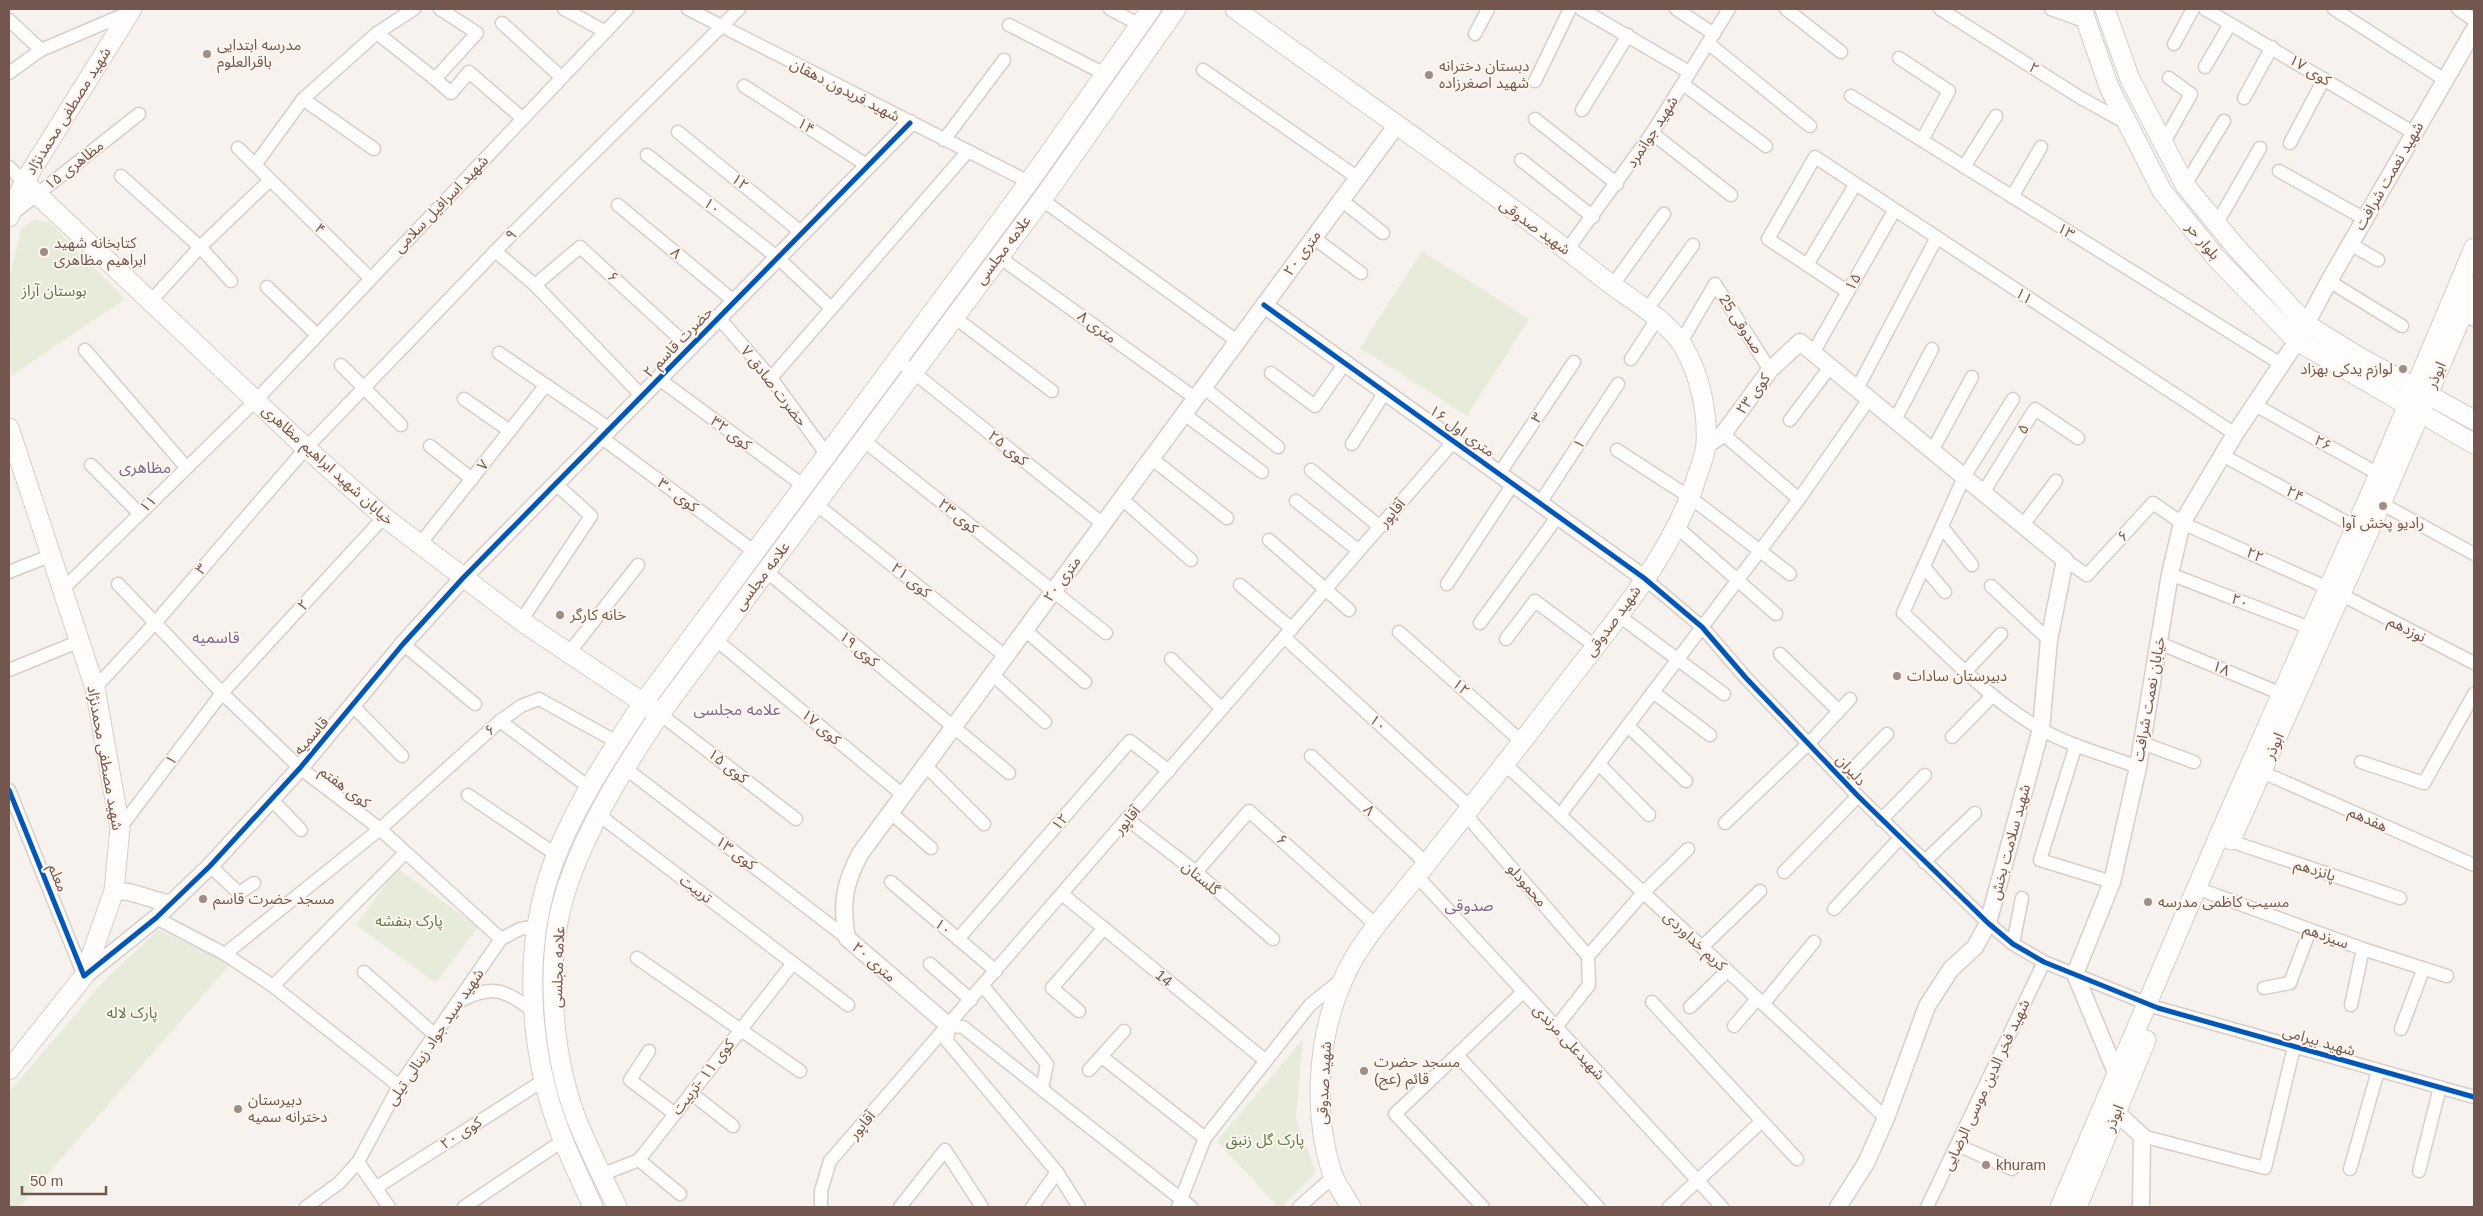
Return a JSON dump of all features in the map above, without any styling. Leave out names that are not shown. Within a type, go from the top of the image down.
[{"type":"main road","name":"علامه مجلسی","points":[[593,1207],[564,1140],[544,1080],[537,1045],[534,986],[538,926],[547,881],[558,856],[590,788],[643,703],[1029,182],[1152,9]]},
{"type":"main road","name":"علامه مجلسی","points":[[617,1207],[576,1117],[564,1075],[557,1042],[554,986],[558,928],[566,888],[599,815],[625,768],[660,714],[1042,199],[1176,9]]},
{"type":"main road","name":"شهید صدوقی","points":[[1235,9],[1567,250],[1651,315],[1681,342],[1698,373],[1707,445],[1691,498],[1677,527],[1644,578],[1522,742],[1422,870],[1376,925],[1343,978],[1334,1004],[1322,1068],[1321,1128],[1333,1177],[1352,1207]]},
{"type":"main road","name":"بلوار حر","points":[[2105,9],[2130,79],[2185,184],[2306,324],[2421,392],[2474,420]]},
{"type":"main road","name":"شهید مصطفی محمدنژاد","points":[[9,217],[31,188],[127,10]]},
{"type":"main road","name":"بلوار حر","points":[[2084,16],[2109,87],[2162,192],[2217,259],[2297,341],[2474,444]]},
{"type":"main road","points":[[2109,87],[2130,79]]},
{"type":"main road","name":"خیابان شهید ابراهیم مظاهری","points":[[31,188],[306,448],[384,518],[521,621],[660,714]]},
{"type":"main road","name":"ابوذر","points":[[2462,314],[2474,248]]},
{"type":"main road","name":"ابوذر","points":[[2060,1207],[2110,1110],[2117,1075],[2207,892],[2262,772],[2334,591],[2385,478],[2413,410],[2474,287]]},
{"type":"main road","name":"شهید مصطفی محمدنژاد","points":[[9,428],[95,688],[120,828],[114,890],[84,976],[9,1070]]},
{"type":"main road","name":"ابوذر","points":[[2077,1207],[2110,1110],[2282,694],[2310,628],[2334,591]]},
{"type":"main road","points":[[538,926],[558,928]]},
{"type":"main road","points":[[583,1183],[601,1175]]},
{"type":"street","points":[[256,165],[303,99],[377,33],[414,9]]},
{"type":"street","points":[[435,78],[477,33],[440,9]]},
{"type":"street","points":[[564,9],[606,32]]},
{"type":"street","name":"شهید اسرافیل سلامی","points":[[256,400],[627,9]]},
{"type":"street","name":"شهید فریدون دهقان","points":[[688,9],[1029,182]]},
{"type":"street","name":"۹","points":[[306,448],[496,251],[739,9]]},
{"type":"street","points":[[1110,9],[1140,25]]},
{"type":"street","points":[[1475,34],[1488,9]]},
{"type":"street","points":[[1535,80],[1570,9]]},
{"type":"street","points":[[1582,9],[1689,72]]},
{"type":"street","points":[[1676,9],[1810,126]]},
{"type":"street","name":"شهید جوانمرد","points":[[1567,250],[1617,184],[1652,133],[1729,9]]},
{"type":"street","points":[[1786,9],[1841,52]]},
{"type":"street","name":"۲","points":[[1940,9],[2081,98],[2129,125]]},
{"type":"street","points":[[2051,9],[2084,16]]},
{"type":"street","points":[[2174,44],[2193,9]]},
{"type":"street","name":"کوی ۱۷","points":[[2205,9],[2272,47],[2414,133]]},
{"type":"street","points":[[2334,9],[2445,80]]},
{"type":"street","points":[[2458,9],[2474,20]]},
{"type":"street","points":[[9,74],[41,50],[127,10]]},
{"type":"street","points":[[9,20],[41,50]]},
{"type":"street","points":[[502,23],[561,78]]},
{"type":"street","points":[[2205,67],[2230,24]]},
{"type":"street","points":[[1009,25],[1105,74]]},
{"type":"street","name":"شهید نعمت شرافت","points":[[2297,341],[2350,244],[2474,30]]},
{"type":"street","points":[[377,33],[435,78],[451,93],[469,72],[522,118]]},
{"type":"street","points":[[1582,110],[1628,35]]},
{"type":"street","points":[[2244,98],[2272,47]]},
{"type":"street","points":[[1898,58],[1949,91],[1922,140]]},
{"type":"street","points":[[944,140],[1004,60]]},
{"type":"street","points":[[1203,70],[1358,178]]},
{"type":"street","points":[[2164,144],[2191,94],[2168,78]]},
{"type":"street","points":[[2290,143],[2324,79]]},
{"type":"street","points":[[1683,84],[1766,146]]},
{"type":"street","name":"۱۴","points":[[744,86],[868,166]]},
{"type":"street","name":"۱۳","points":[[1851,96],[2280,364]]},
{"type":"street","points":[[303,99],[374,149]]},
{"type":"street","name":"۱۵ مظاهری","points":[[31,188],[140,114]]},
{"type":"street","points":[[1964,167],[1996,116]]},
{"type":"street","points":[[1536,119],[1617,184]]},
{"type":"street","points":[[2185,184],[2224,121]]},
{"type":"street","name":"۲ حضرت قاسم","points":[[464,578],[910,123]]},
{"type":"street","name":"۲۰ متری","points":[[949,1026],[847,938],[843,902],[848,875],[860,854],[890,812],[1396,126]]},
{"type":"street","name":"۱۲","points":[[678,132],[802,233]]},
{"type":"street","points":[[1652,133],[1730,196]]},
{"type":"street","points":[[2012,197],[2041,147]]},
{"type":"street","name":"۴","points":[[238,148],[370,278]]},
{"type":"street","points":[[2217,223],[2260,148]]},
{"type":"street","points":[[771,378],[968,152]]},
{"type":"street","name":"۱۰","points":[[647,155],[778,258],[831,308]]},
{"type":"street","name":"۱۱","points":[[1807,265],[1768,239],[1814,157],[2235,434]]},
{"type":"street","points":[[1522,160],[1593,217]]},
{"type":"street","points":[[9,168],[31,188]]},
{"type":"street","points":[[2279,171],[2365,218]]},
{"type":"street","points":[[121,176],[200,247],[231,281]]},
{"type":"street","points":[[150,302],[200,247],[270,180]]},
{"type":"street","points":[[1848,292],[1807,265],[1855,185]]},
{"type":"street","points":[[1042,199],[1237,341]]},
{"type":"street","points":[[1341,200],[1383,233]]},
{"type":"street","name":"۸","points":[[618,205],[735,302]]},
{"type":"street","name":"۱۵","points":[[1813,353],[1894,211]]},
{"type":"street","points":[[1612,286],[1664,214]]},
{"type":"street","points":[[1314,238],[1361,273]]},
{"type":"street","points":[[1560,815],[1799,499],[1863,394],[1936,239]]},
{"type":"street","points":[[2350,244],[2378,260]]},
{"type":"street","points":[[1631,359],[1651,315],[1693,245]]},
{"type":"street","name":"۶","points":[[535,285],[580,247],[690,348]]},
{"type":"street","points":[[496,251],[535,285],[642,396]]},
{"type":"street","name":"۸ متری","points":[[999,257],[1278,447]]},
{"type":"street","points":[[2329,281],[2402,326]]},
{"type":"street","name":"صدوقی 25","points":[[1681,342],[1715,284],[1770,370]]},
{"type":"street","points":[[267,287],[317,335]]},
{"type":"street","name":"۱۶ متری اول","points":[[1264,305],[1644,578]]},
{"type":"street","points":[[954,317],[1052,391]]},
{"type":"street","name":"۷ حضرت صادق","points":[[719,318],[771,378],[827,455]]},
{"type":"street","name":"خیابان نعمت شرافت","points":[[2075,974],[2112,882],[2138,766],[2170,574],[2182,523],[2235,434],[2297,341]]},
{"type":"street","name":"کوی ۲۳","points":[[1707,445],[1723,434],[1770,370],[1800,342],[1813,353]]},
{"type":"street","points":[[1895,420],[1932,349]]},
{"type":"street","points":[[84,350],[186,466]]},
{"type":"street","name":"کوی ۳۰","points":[[498,353],[546,385],[755,552]]},
{"type":"street","points":[[1813,353],[2065,560]]},
{"type":"street","name":"کوی ۲۵","points":[[898,360],[1102,524]]},
{"type":"street","name":"۳","points":[[1499,474],[1574,362]]},
{"type":"street","points":[[1271,373],[1314,406],[1345,363]]},
{"type":"street","points":[[341,365],[401,425]]},
{"type":"street","points":[[1790,420],[1830,367]]},
{"type":"street","points":[[1932,451],[1972,377]]},
{"type":"street","name":"کوی ۳۲","points":[[659,379],[804,486]]},
{"type":"street","name":"۱","points":[[1540,503],[1618,384]]},
{"type":"street","name":"۷","points":[[420,544],[546,385]]},
{"type":"street","points":[[1352,444],[1385,392]]},
{"type":"street","points":[[464,399],[510,431]]},
{"type":"street","points":[[2013,399],[1964,477],[1903,613],[1992,696],[2041,730],[2076,745],[2138,766]]},
{"type":"street","name":"۱۱","points":[[63,589],[186,466],[256,400]]},
{"type":"street","name":"۲۶","points":[[2255,405],[2385,478]]},
{"type":"street","name":"۵","points":[[1983,492],[2035,409],[2078,438]]},
{"type":"street","points":[[1184,414],[1262,472]]},
{"type":"street","points":[[1723,434],[1799,499]]},
{"type":"street","name":"کوی ۲۳","points":[[863,440],[1053,592]]},
{"type":"street","name":"آقاپور","points":[[821,1207],[821,1190],[830,1161],[949,1026],[1454,441]]},
{"type":"street","points":[[430,446],[472,479]]},
{"type":"street","name":"۳","points":[[95,688],[155,623],[306,448]]},
{"type":"street","points":[[1617,450],[1691,498],[1790,574]]},
{"type":"street","name":"۲۴","points":[[2222,455],[2362,530]]},
{"type":"street","points":[[1151,458],[1227,518]]},
{"type":"street","points":[[91,465],[139,513]]},
{"type":"street","points":[[1311,470],[1380,527]]},
{"type":"street","points":[[2022,525],[2056,481]]},
{"type":"street","points":[[521,621],[591,516],[556,484]]},
{"type":"street","points":[[1447,584],[1513,484]]},
{"type":"street","points":[[1121,498],[1191,560]]},
{"type":"street","points":[[2375,500],[2474,554]]},
{"type":"street","points":[[1296,501],[1359,551]]},
{"type":"street","name":"۶","points":[[2065,560],[2087,575],[2153,503],[2182,523]]},
{"type":"street","name":"کوی ۲۱","points":[[816,504],[1005,656]]},
{"type":"street","points":[[1480,623],[1558,516]]},
{"type":"street","name":"۲","points":[[222,693],[384,518]]},
{"type":"street","name":"۲۲","points":[[2182,523],[2334,591]]},
{"type":"street","points":[[1942,526],[1972,565]]},
{"type":"street","points":[[1677,527],[1776,614]]},
{"type":"street","points":[[1269,540],[1349,610]]},
{"type":"street","points":[[9,572],[52,555]]},
{"type":"street","name":"شهید سلامت بخش","points":[[1838,1207],[1866,1163],[1886,1118],[1928,1006],[1951,969],[1975,947],[1988,923],[2041,730],[2049,640],[2065,560]]},
{"type":"street","points":[[568,654],[638,565]]},
{"type":"street","points":[[1924,567],[1945,592]]},
{"type":"street","name":"کوی ۱۹","points":[[766,571],[952,728]]},
{"type":"street","name":"۲۰","points":[[2170,574],[2310,628]]},
{"type":"street","name":"قاسمیه","points":[[84,976],[156,918],[210,866],[300,768],[403,644],[464,578]]},
{"type":"street","name":"دلیران","points":[[1644,578],[1702,627],[1746,678],[1881,820],[1988,923],[2014,944],[2044,962],[2075,974]]},
{"type":"street","name":"کوی هفتم","points":[[118,584],[222,693],[300,768],[380,829],[501,939]]},
{"type":"street","name":"۱۰","points":[[1240,584],[1468,811]]},
{"type":"street","points":[[1991,586],[2049,640]]},
{"type":"street","name":"نوزدهم","points":[[2334,591],[2474,663]]},
{"type":"street","points":[[1053,592],[1106,633]]},
{"type":"street","points":[[1506,639],[1534,601],[1594,646]]},
{"type":"street","points":[[1618,615],[1724,694]]},
{"type":"street","points":[[1025,630],[1085,682]]},
{"type":"street","name":"۱۲","points":[[1399,632],[1522,742]]},
{"type":"street","points":[[1966,671],[2001,634]]},
{"type":"street","name":"کوی ۱۷","points":[[715,639],[903,795]]},
{"type":"street","points":[[9,670],[80,641]]},
{"type":"street","name":"۱۸","points":[[2159,643],[2282,694]]},
{"type":"street","points":[[403,644],[475,704]]},
{"type":"street","points":[[1780,654],[1839,711]]},
{"type":"street","points":[[1171,659],[1222,709]]},
{"type":"street","points":[[992,674],[1045,722]]},
{"type":"street","points":[[1653,692],[1710,735]]},
{"type":"street","name":"۱","points":[[120,828],[222,693]]},
{"type":"street","points":[[2361,762],[2424,783],[2474,694]]},
{"type":"street","points":[[1952,737],[1992,696]]},
{"type":"street","points":[[1725,823],[1809,743],[1850,698]]},
{"type":"street","name":"۶","points":[[225,954],[380,829],[500,721],[520,706],[539,699],[617,742]]},
{"type":"street","points":[[353,706],[402,756]]},
{"type":"street","name":"کوی ۱۵","points":[[660,714],[796,819]]},
{"type":"street","points":[[500,721],[590,788]]},
{"type":"street","points":[[1628,726],[1686,780]]},
{"type":"street","points":[[952,728],[1009,773]]},
{"type":"street","points":[[1843,778],[1887,734]]},
{"type":"street","name":"۱۲","points":[[958,939],[1130,741],[1169,771]]},
{"type":"street","points":[[2142,743],[2194,762]]},
{"type":"street","points":[[2076,745],[2040,860],[2112,882]]},
{"type":"street","name":"۸","points":[[1311,756],[1422,870]]},
{"type":"street","name":"کریم خداوردی","points":[[1505,764],[1886,1118]]},
{"type":"street","points":[[1599,764],[1649,815]]},
{"type":"street","points":[[925,765],[984,824]]},
{"type":"street","name":"کوی ۱۳","points":[[625,768],[847,938]]},
{"type":"street","name":"هفدهم","points":[[2262,772],[2474,865]]},
{"type":"street","points":[[1881,820],[1925,775]]},
{"type":"street","name":"معلم","points":[[9,790],[84,976]]},
{"type":"street","points":[[468,795],[558,856]]},
{"type":"street","points":[[1784,872],[1858,796]]},
{"type":"street","points":[[271,799],[301,830]]},
{"type":"street","name":"۶","points":[[1196,872],[1249,811],[1376,925]]},
{"type":"street","name":"محمودلو","points":[[1468,811],[1588,956]]},
{"type":"street","points":[[890,812],[931,848]]},
{"type":"street","points":[[1924,862],[1975,812]]},
{"type":"street","name":"تربیت","points":[[599,815],[848,1005]]},
{"type":"street","name":"گلستان","points":[[1127,819],[1196,872],[1273,939]]},
{"type":"street","points":[[1834,909],[1900,838]]},
{"type":"street","name":"پانزدهم","points":[[2230,841],[2400,898]]},
{"type":"street","points":[[1556,1027],[1589,985],[1588,956],[1643,893],[1688,849]]},
{"type":"street","points":[[273,986],[405,852]]},
{"type":"street","points":[[210,866],[239,893],[254,883]]},
{"type":"street","name":"شهیدعلی مرندی","points":[[1422,870],[1523,992],[1722,1207]]},
{"type":"street","name":"۱۰","points":[[891,882],[996,971]]},
{"type":"street","points":[[114,890],[170,904]]},
{"type":"street","points":[[1702,947],[1760,891]]},
{"type":"street","name":"سیزدهم","points":[[2207,892],[2363,949],[2446,976]]},
{"type":"street","name":"14","points":[[1062,894],[1266,1061]]},
{"type":"street","points":[[2014,944],[2022,898]]},
{"type":"street","points":[[156,918],[225,954],[273,986],[399,1086]]},
{"type":"street","points":[[501,939],[520,929],[538,926]]},
{"type":"street","points":[[1079,1011],[1052,988],[1104,928]]},
{"type":"street","points":[[2264,988],[2290,984],[2310,930]]},
{"type":"street","name":"شهید سید جواد زینالی تیلی","points":[[306,1207],[339,1183],[358,1162],[399,1086],[501,939]]},
{"type":"street","points":[[1734,1026],[1760,1001],[1814,942]]},
{"type":"street","points":[[2352,1005],[2363,949]]},
{"type":"street","points":[[637,958],[800,1071]]},
{"type":"street","name":"شهید فخر الدین موسی الرضایی","points":[[1927,1207],[2044,962]]},
{"type":"street","name":"کوی ۱۱ -تربیت","points":[[601,1175],[638,1160],[793,963]]},
{"type":"street","points":[[930,964],[971,1000]]},
{"type":"street","points":[[2401,1029],[2423,970]]},
{"type":"street","points":[[1690,1007],[1727,971]]},
{"type":"street","points":[[364,972],[434,1034]]},
{"type":"street","points":[[2075,974],[2117,1075]]},
{"type":"street","name":"شهید بیرامی","points":[[2075,974],[2152,1006],[2378,1071],[2474,1096]]},
{"type":"street","points":[[1079,1207],[1057,1172],[947,1041],[949,1026],[963,1026],[1183,1205],[1205,1138],[1310,1005],[1343,978]]},
{"type":"street","points":[[983,986],[1047,1064],[1042,1089]]},
{"type":"street","points":[[456,1004],[478,992],[497,990],[517,999],[535,1012]]},
{"type":"street","points":[[1482,1207],[1395,1114],[1523,992]]},
{"type":"street","points":[[1652,1002],[1797,1159]]},
{"type":"street","points":[[1089,1070],[1124,1031]]},
{"type":"street","points":[[2110,1110],[2142,1136],[2265,1168],[2294,1047]]},
{"type":"street","points":[[649,1051],[630,1080],[675,1114]]},
{"type":"street","points":[[1457,1055],[1598,1207]]},
{"type":"street","points":[[1102,1057],[1205,1138]]},
{"type":"street","points":[[2350,1169],[2378,1071]]},
{"type":"street","name":"کوی ۲۰","points":[[377,1187],[544,1080]]},
{"type":"street","points":[[2419,1171],[2440,1087]]},
{"type":"street","points":[[691,1092],[733,1126]]},
{"type":"street","points":[[1669,1207],[1762,1121]]},
{"type":"street","points":[[2141,1207],[2142,1136]]},
{"type":"street","points":[[464,1207],[564,1140]]},
{"type":"street","points":[[1957,1145],[2012,1169]]},
{"type":"street","points":[[900,1207],[945,1150],[982,1207]]},
{"type":"street","points":[[638,1160],[680,1194]]},
{"type":"street","points":[[358,1162],[389,1207]]},
{"type":"street","points":[[1032,1207],[1057,1172]]},
{"type":"street","points":[[1299,1207],[1333,1177]]},
{"type":"green space","name":"بوستان آراز","points":[[34,220],[49,222],[125,299],[11,376],[9,278],[22,228]]},
{"type":"green space","points":[[1422,251],[1529,319],[1467,416],[1360,348]]},
{"type":"green space","name":"پارک بنفشه","points":[[397,868],[478,927],[436,983],[356,925]]},
{"type":"green space","name":"پارک لاله","points":[[158,930],[231,963],[19,1207],[9,1207],[9,1092],[105,980]]},
{"type":"green space","name":"پارک گل زنبق","points":[[1303,1039],[1296,1119],[1316,1173],[1282,1207],[1278,1207],[1217,1141]]},
{"type":"cycle path","points":[[9,790],[84,976],[156,918],[210,866],[300,768],[403,644],[463,578],[910,123]]},
{"type":"cycle path","points":[[1264,305],[1644,578],[1702,627],[1746,678],[1858,796],[1988,923],[2013,944],[2044,962],[2158,1008],[2474,1097]]},
{"type":"place","name":"مدرسه ابتدایی باقرالعلوم","points":[[207,54]]},
{"type":"place","name":"دبستان دخترانه شهید اصغرزاده","points":[[1429,75]]},
{"type":"place","name":"کتابخانه شهید ابراهیم مظاهری","points":[[44,252]]},
{"type":"place","name":"لوازم یدکی بهزاد","points":[[2403,369]]},
{"type":"place","name":"رادیو پخش آوا","points":[[2383,506]]},
{"type":"place","name":"خانه کارگر","points":[[560,615]]},
{"type":"place","name":"دبیرستان سادات","points":[[1897,676]]},
{"type":"place","name":"مسجد حضرت قاسم","points":[[203,899]]},
{"type":"place","name":"مسیب کاظمی مدرسه","points":[[2148,902]]},
{"type":"place","name":"مسجد حضرت قائم (عج)","points":[[1364,1071]]},
{"type":"place","name":"دبیرستان دخترانه سمیه","points":[[238,1109]]},
{"type":"place","name":"khuram","points":[[1986,1165]]},
{"type":"district","name":"مظاهری","points":[[145,467]]},
{"type":"district","name":"قاسمیه","points":[[216,637]]},
{"type":"district","name":"علامه مجلسی","points":[[737,709]]},
{"type":"district","name":"صدوقی","points":[[1469,905]]}]
